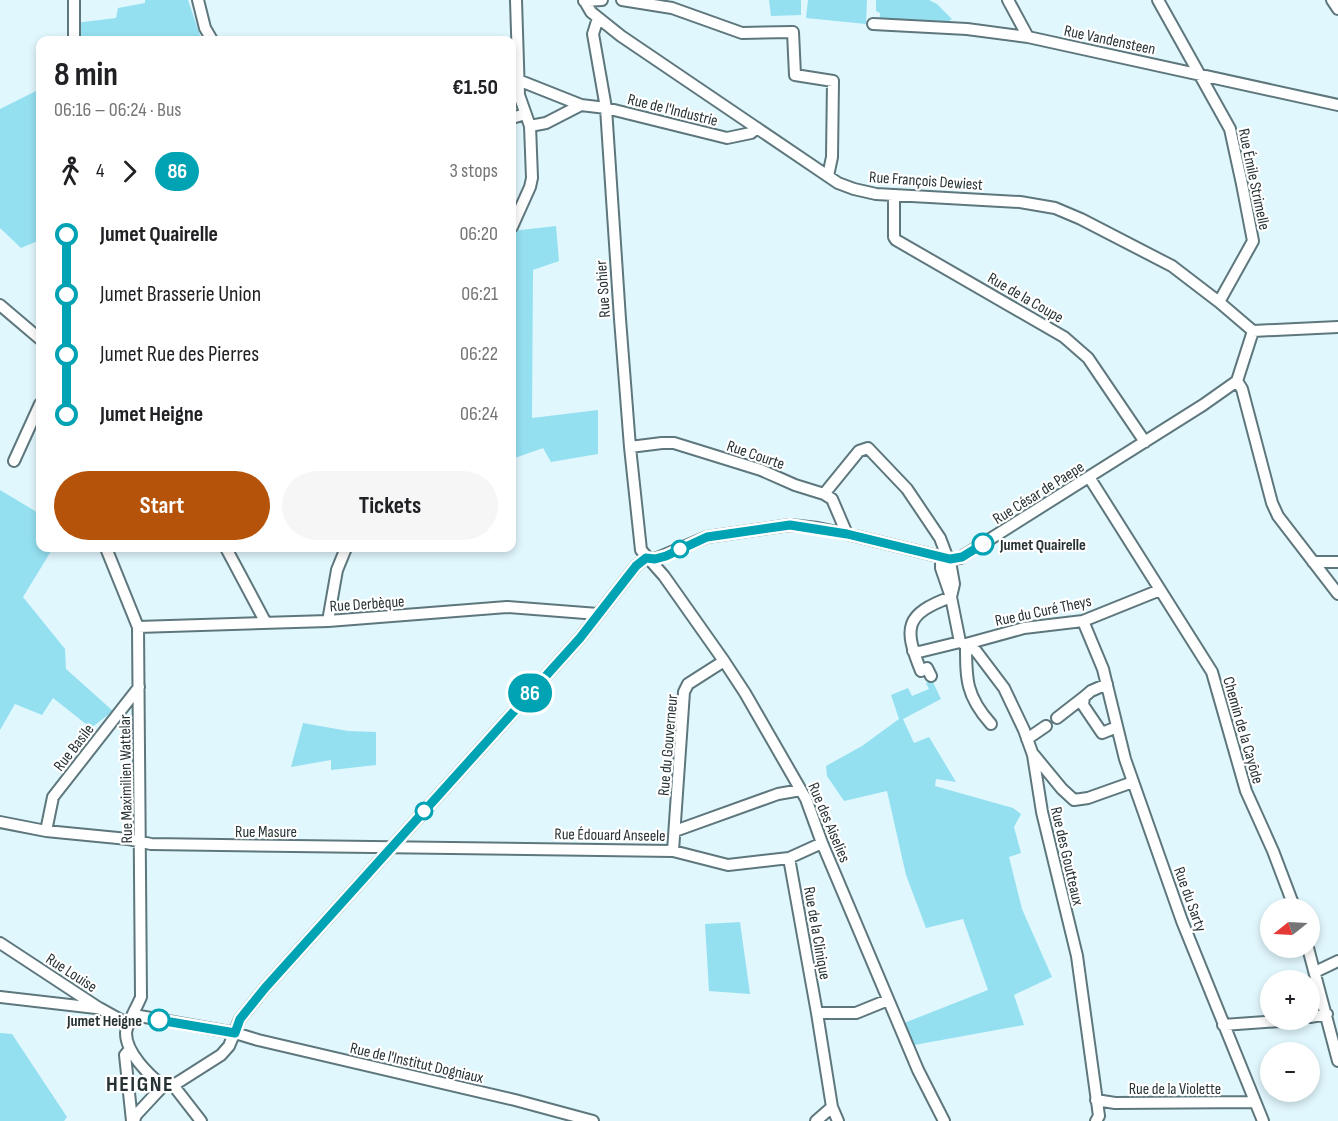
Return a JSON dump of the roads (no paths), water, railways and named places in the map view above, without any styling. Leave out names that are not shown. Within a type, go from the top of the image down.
[{"type":"street","points":[[74,0],[74,36]]},
{"type":"street","points":[[198,0],[205,28],[210,36]]},
{"type":"street","points":[[516,0],[519,95],[530,126],[537,178],[516,219]]},
{"type":"street","points":[[584,1],[602,0]]},
{"type":"street","points":[[622,0],[672,8],[742,33],[793,32],[795,75],[833,81],[832,157],[828,176]]},
{"type":"street","points":[[1008,0],[1028,37]]},
{"type":"street","name":"Rue Émile Strimelle","points":[[1158,0],[1230,129],[1252,237],[1252,241],[1219,302]]},
{"type":"street","points":[[1332,0],[1338,9]]},
{"type":"street","name":"Rue François Dewiest","points":[[584,1],[591,12],[609,26],[828,176],[854,189],[876,194],[1020,202],[1054,208],[1082,219],[1172,266],[1253,331]]},
{"type":"street","name":"Rue Sohier","points":[[598,18],[593,34],[606,108],[612,221],[638,537],[641,550],[646,558]]},
{"type":"street","name":"Rue Vandensteen","points":[[873,24],[967,29],[1028,37],[1338,105]]},
{"type":"street","name":"Rue de l'Industrie","points":[[518,80],[581,105],[606,108],[727,138],[751,133],[757,128]]},
{"type":"street","points":[[530,126],[546,123],[581,105]]},
{"type":"street","points":[[516,117],[525,114]]},
{"type":"street","name":"Rue de la Coupe","points":[[894,195],[894,237],[896,240],[1064,337],[1088,358],[1144,442]]},
{"type":"street","points":[[0,305],[36,336]]},
{"type":"street","points":[[1338,327],[1253,331],[1237,381],[1242,389],[1272,503],[1278,516],[1338,594]]},
{"type":"street","name":"Rue César de Paepe","points":[[646,558],[655,559],[666,556],[707,537],[772,526],[796,526],[847,534],[954,560],[964,556],[1208,402],[1237,381]]},
{"type":"street","points":[[14,462],[36,413]]},
{"type":"street","name":"Rue Courte","points":[[630,447],[674,443],[761,470],[795,485],[824,494]]},
{"type":"street","points":[[847,534],[832,499],[824,494],[859,451],[868,448],[885,464],[918,504],[940,538],[946,558],[941,563],[941,568],[963,643],[968,691],[991,724]]},
{"type":"street","name":"Chemin de la Cayôde","points":[[1089,477],[1212,672],[1246,791],[1291,898]]},
{"type":"street","name":"Rue Maximilien Wattelar","points":[[108,552],[138,627],[141,998],[126,1034],[130,1049],[125,1055],[133,1121]]},
{"type":"street","points":[[228,552],[266,623]]},
{"type":"street","points":[[328,621],[337,570],[344,552]]},
{"type":"street","points":[[133,1121],[136,1115],[168,1086],[221,1054],[229,1046],[240,1019],[265,988],[580,638],[636,566],[646,558]]},
{"type":"street","name":"Rue des Aiselies","points":[[646,558],[664,576],[724,661],[745,693],[809,805],[822,843],[888,1000],[918,1070],[944,1121]]},
{"type":"street","points":[[1312,562],[1338,562]]},
{"type":"street","name":"Rue du Curé Theys","points":[[913,651],[919,652],[963,643],[1024,628],[1083,621],[1160,590]]},
{"type":"street","points":[[931,676],[927,668],[921,671],[913,651],[910,627],[912,620],[920,611],[951,597]]},
{"type":"street","name":"Rue Derbèque","points":[[138,627],[328,621],[507,607],[598,614]]},
{"type":"street","name":"Rue du Sarty","points":[[1083,621],[1104,669],[1117,727],[1133,782],[1182,921],[1263,1121]]},
{"type":"street","name":"Rue des Goutteaux","points":[[963,643],[976,651],[1004,688],[1033,755],[1042,812],[1077,956],[1099,1116],[1096,1121]]},
{"type":"street","name":"Rue du Gouverneur","points":[[674,851],[684,692],[688,684],[724,661]]},
{"type":"street","points":[[1057,718],[1091,691],[1107,684]]},
{"type":"street","name":"Rue Basile","points":[[46,831],[53,797],[139,687]]},
{"type":"street","points":[[1084,697],[1083,705],[1102,733],[1117,727]]},
{"type":"street","points":[[1027,739],[1046,726]]},
{"type":"street","points":[[1033,755],[1074,800],[1088,798],[1133,782]]},
{"type":"street","points":[[675,831],[778,794],[801,790]]},
{"type":"street","name":"Rue Masure","points":[[0,822],[46,831],[151,844],[392,847]]},
{"type":"street","name":"Rue Édouard Anseele","points":[[392,847],[674,851],[728,865],[753,864],[789,858],[822,843]]},
{"type":"street","name":"Rue de la Clinique","points":[[789,858],[832,1107],[838,1121]]},
{"type":"street","name":"Rue Louise","points":[[0,943],[99,1008],[131,1020],[221,1032]]},
{"type":"street","points":[[1319,970],[1338,961]]},
{"type":"street","points":[[1320,990],[1338,1061]]},
{"type":"street","points":[[0,997],[99,1008]]},
{"type":"street","points":[[817,1013],[856,1013],[888,1000]]},
{"type":"street","points":[[1320,1015],[1327,1014]]},
{"type":"street","points":[[1223,1025],[1260,1022]]},
{"type":"street","points":[[221,1032],[226,1046],[221,1054]]},
{"type":"street","name":"Rue de l'Institut Dogniaux","points":[[221,1032],[235,1033],[564,1117],[593,1121]]},
{"type":"street","points":[[130,1049],[155,1080],[168,1086],[201,1121]]},
{"type":"street","name":"Rue de la Violette","points":[[1096,1100],[1115,1103],[1255,1102]]},
{"type":"street","points":[[816,1121],[832,1107]]},
{"type":"place","name":"Jumet Quairelle","points":[[983,544]]},
{"type":"place","name":"Jumet Heigne","points":[[159,1020]]},
{"type":"district","name":"HEIGNE","points":[[140,1083]]}]
